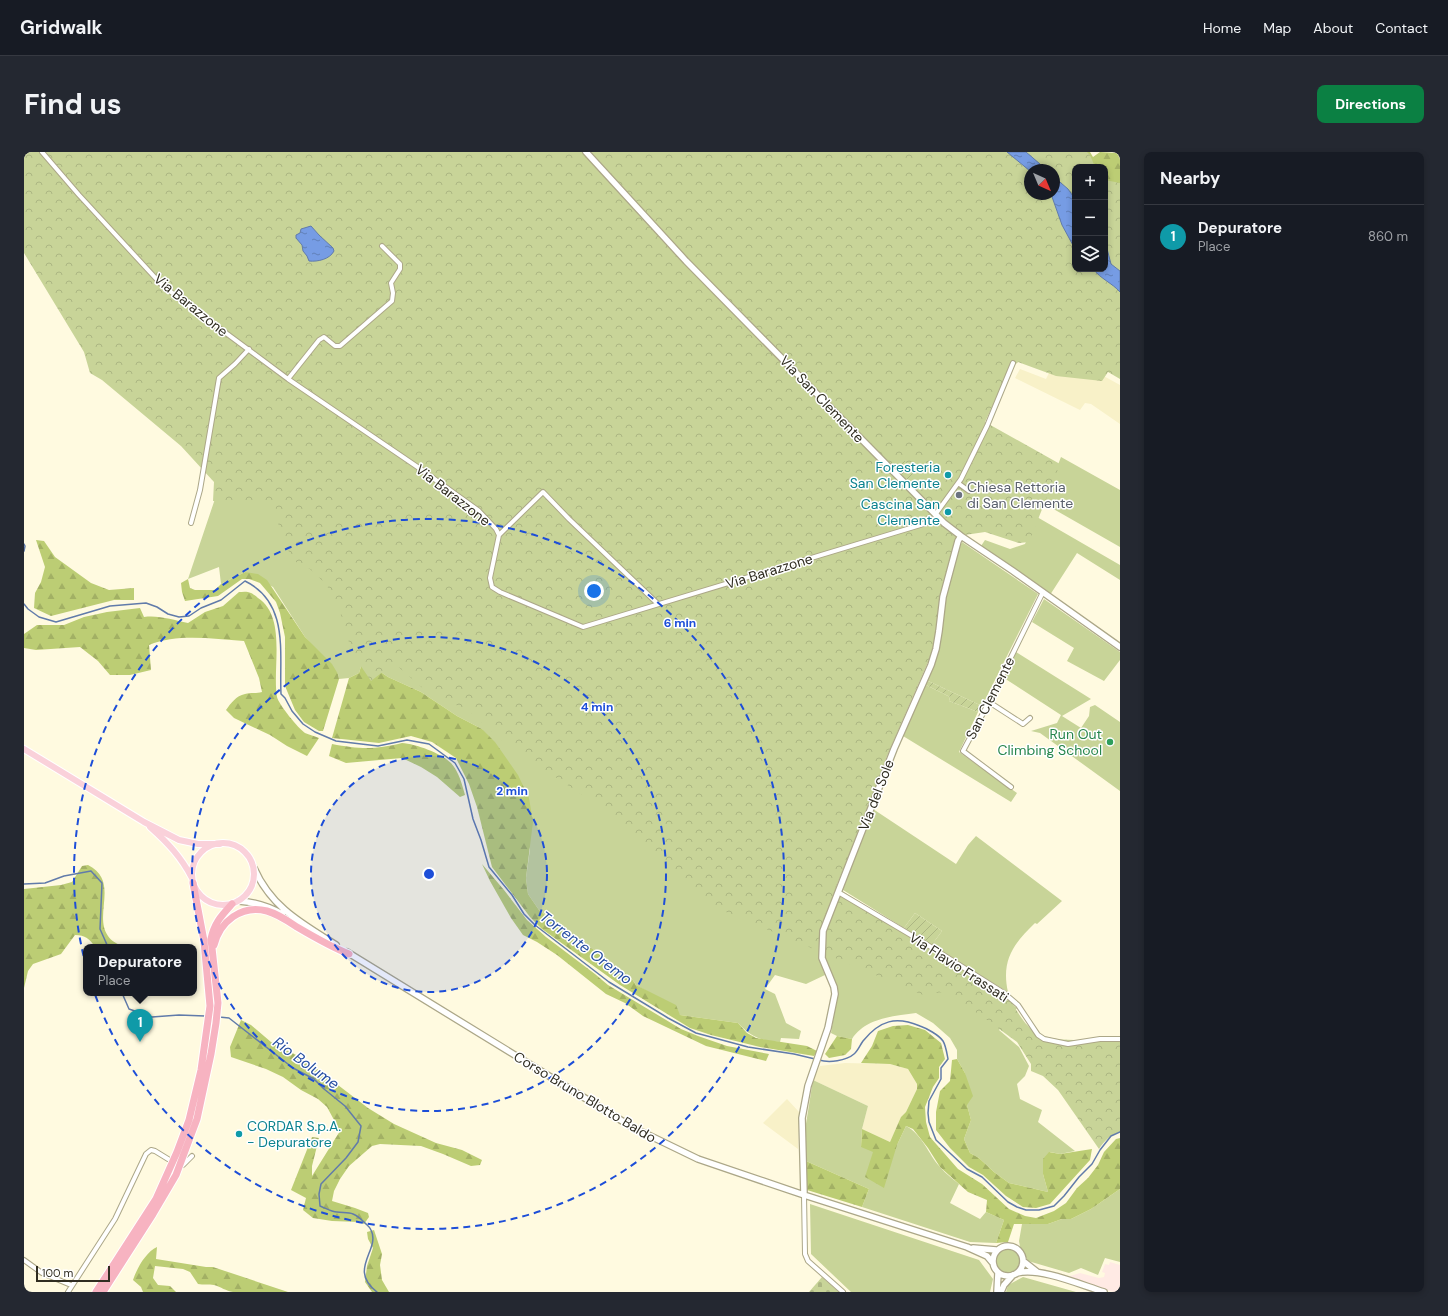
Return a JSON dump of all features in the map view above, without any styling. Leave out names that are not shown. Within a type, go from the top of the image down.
[{"type":"highway","points":[[96,1292],[156,1199],[178,1152],[201,1070],[210,1006],[204,941],[193,881]]},
{"type":"highway","points":[[103,1292],[176,1175],[197,1119],[211,1054],[218,1003],[211,939],[212,930],[216,921],[235,902]]},
{"type":"highway","points":[[212,951],[217,935],[225,923],[237,915],[252,910],[266,911],[280,917],[331,947],[349,954]]},
{"type":"main road","points":[[24,749],[144,822],[180,840],[198,844],[227,844],[241,849],[247,854],[254,868],[254,876],[250,890],[235,902],[224,905],[208,902],[197,890],[184,863],[172,848],[144,822]]},
{"type":"main road","points":[[193,881],[192,870],[199,855],[208,848],[220,844]]},
{"type":"street","name":"Via Barazzone","points":[[42,152],[79,195],[161,284],[288,379],[419,468],[478,511],[496,529],[499,535],[490,578],[492,587],[507,595],[583,627],[927,523],[937,516]]},
{"type":"street","name":"Via San Clemente","points":[[586,152],[686,261],[937,516],[961,536],[1120,647]]},
{"type":"street","points":[[288,379],[319,340],[324,337],[335,346],[340,346],[392,301],[393,293],[391,283],[400,269],[400,264],[382,246]]},
{"type":"street","points":[[191,523],[200,490],[219,378],[249,350]]},
{"type":"street","points":[[937,516],[958,482],[987,426],[1013,363]]},
{"type":"street","points":[[958,482],[969,491]]},
{"type":"street","points":[[499,535],[543,492],[569,519],[658,604]]},
{"type":"street","name":"Via del Sole","points":[[804,1195],[802,1118],[808,1086],[828,1028],[835,994],[834,987],[822,958],[823,931],[894,749],[931,665],[936,649],[943,597],[958,541],[961,536]]},
{"type":"street","name":"San Clemente","points":[[1011,787],[963,751],[989,702],[1043,592]]},
{"type":"street","points":[[989,702],[1023,724],[1030,718]]},
{"type":"street","name":"Corso Bruno Blotto Baldo","points":[[254,868],[260,883],[273,900],[291,915],[349,954],[632,1127],[698,1159],[804,1195],[967,1247],[987,1256],[992,1262]]},
{"type":"street","name":"Via Flavio Frassati","points":[[838,892],[926,944],[1004,993],[1018,1005],[1038,1035],[1044,1039],[1068,1044],[1100,1039],[1120,1039]]},
{"type":"street","name":"Corso Bruno Blotto Baldo","points":[[235,902],[250,902],[269,907],[316,932]]},
{"type":"street","points":[[68,1292],[115,1219],[146,1154],[151,1150],[168,1159]]},
{"type":"street","points":[[183,1165],[192,1156]]},
{"type":"street","points":[[804,1195],[805,1254],[808,1261],[843,1292]]},
{"type":"street","points":[[1001,1292],[1004,1285],[1015,1274],[1022,1265],[1023,1261],[1021,1252],[1014,1246],[1005,1246],[996,1250],[992,1258],[995,1270],[998,1273],[1005,1276],[1015,1274],[1024,1271],[1037,1272],[1104,1292]]},
{"type":"street","name":"Corso Bruno Blotto Baldo","points":[[967,1247],[996,1250]]},
{"type":"street","points":[[24,1260],[42,1273],[72,1285]]},
{"type":"street","points":[[1023,1261],[1037,1272]]},
{"type":"street","points":[[997,1292],[998,1273]]},
{"type":"shaded area","points":[[1020,369],[1046,379],[1050,371],[1100,374],[1120,385],[1120,424],[1091,404],[1085,403],[1080,410],[1015,378]]},
{"type":"shaded area","points":[[845,1063],[890,1064],[908,1069],[917,1084],[917,1089],[890,1142],[862,1129],[868,1106],[813,1080],[820,1066]]},
{"type":"shaded area","points":[[787,1099],[800,1113],[798,1149],[763,1123]]},
{"type":"shaded area","points":[[1110,1262],[1120,1265],[1120,1292],[1113,1292],[1071,1279],[1070,1276],[1080,1273],[1099,1278],[1104,1277],[1105,1273],[1102,1272],[1105,1264],[1109,1265]]},
{"type":"green space","points":[[24,152],[1087,152],[1094,164],[1072,164],[1072,272],[1108,272],[1108,181],[1120,183],[1120,379],[1108,372],[1102,381],[1056,376],[1018,362],[1009,370],[985,422],[1060,464],[1029,542],[1019,543],[985,532],[958,536],[939,602],[939,621],[935,646],[887,756],[867,812],[836,887],[1007,994],[1023,1021],[1037,1033],[1055,1039],[1066,1040],[1120,1039],[1120,1132],[1108,1138],[1099,1149],[1058,1090],[1043,1076],[1031,1071],[1031,1064],[1017,1042],[980,1015],[943,992],[923,995],[707,904],[596,804],[507,745],[469,711],[426,691],[394,663],[371,681],[352,653],[339,608],[326,584],[310,569],[296,562],[281,540],[275,504],[213,501],[214,482],[181,446],[102,380],[90,373],[84,352],[24,253]]},
{"type":"green space","points":[[1026,152],[1090,152],[1093,157],[1100,152],[1117,153],[1120,159],[1120,271],[1108,247],[1108,164],[1072,164],[1072,167],[1060,169],[1060,164],[1045,164]]},
{"type":"green space","points":[[209,450],[819,941],[819,959],[825,975],[806,984],[775,975],[765,989],[775,994],[786,1023],[801,1031],[799,1039],[781,1038],[780,1042],[767,1040],[752,1035],[738,1023],[680,1015],[650,993],[636,985],[630,976],[611,964],[593,949],[575,942],[569,930],[552,921],[539,910],[528,894],[526,878],[530,849],[482,729],[457,716],[421,692],[388,677],[363,660],[359,673],[349,678],[339,679],[338,674],[305,637],[273,587],[245,572],[221,584],[219,567],[188,579],[220,484]]},
{"type":"green space","points":[[900,457],[919,474],[909,485],[891,466]]},
{"type":"green space","points":[[1061,457],[1120,490],[1120,547],[1043,503]]},
{"type":"green space","points":[[1037,517],[1120,565],[1120,580],[1077,553],[1050,595],[981,546],[985,540],[1010,549],[1025,544]]},
{"type":"green space","points":[[36,540],[44,541],[55,557],[91,583],[109,590],[134,588],[134,600],[114,600],[51,616],[34,608],[35,593],[41,582],[45,567]]},
{"type":"green space","points":[[962,542],[1038,594],[982,706],[926,680],[935,659],[943,605]]},
{"type":"green space","points":[[245,572],[258,574],[267,580],[305,637],[332,664],[338,674],[339,679],[323,731],[319,731],[304,722],[295,710],[285,686],[285,637],[280,613],[276,602],[260,583],[249,579],[242,579],[218,596],[185,601],[181,583],[188,579],[190,588],[195,590],[215,590],[221,584]]},
{"type":"green space","points":[[239,592],[248,592],[255,596],[267,607],[272,617],[276,644],[276,685],[278,701],[294,722],[305,733],[319,738],[307,756],[270,735],[234,718],[226,710],[239,696],[247,693],[262,692],[259,678],[244,641],[184,638],[160,641],[149,645],[151,670],[130,675],[110,675],[98,661],[80,647],[36,650],[24,648],[24,634],[37,625],[64,625],[84,617],[107,612],[140,608],[144,617],[161,617],[188,623],[205,612],[223,606]]},
{"type":"green space","points":[[1044,599],[1120,652],[1120,660],[1104,681],[1067,661],[1074,648],[1032,622]]},
{"type":"green space","points":[[1016,652],[1091,699],[1062,716],[1081,728],[1089,716],[1090,707],[1095,705],[1120,722],[1120,791],[1040,733],[1031,731],[1057,723],[1061,715],[1004,678]]},
{"type":"green space","points":[[363,660],[388,677],[421,692],[457,716],[482,729],[495,742],[518,775],[529,798],[533,822],[526,878],[528,894],[539,910],[552,921],[569,930],[575,942],[593,949],[611,964],[630,976],[636,985],[676,1005],[680,1015],[738,1023],[747,1033],[756,1038],[807,1046],[817,1051],[814,1056],[760,1047],[711,1035],[690,1028],[620,985],[542,929],[530,917],[492,867],[477,807],[469,784],[456,758],[432,742],[411,736],[379,743],[332,738],[349,678],[359,673]]},
{"type":"green space","points":[[926,680],[982,706],[978,712],[949,701],[950,697],[924,684]]},
{"type":"green space","points":[[924,684],[950,697],[949,701],[978,712],[959,752],[1017,793],[1011,802],[903,736]]},
{"type":"green space","points":[[402,743],[414,745],[447,759],[456,770],[460,778],[465,795],[460,797],[437,777],[402,758],[346,763],[329,756],[332,744],[367,748],[383,747]]},
{"type":"green space","points":[[873,809],[956,864],[968,845],[976,836],[1062,901],[1037,924],[1035,923],[1015,946],[1006,971],[1008,992],[931,946],[942,931],[915,913],[904,928],[843,890],[842,888]]},
{"type":"green space","points":[[482,864],[527,920],[546,937],[608,985],[681,1029],[727,1046],[769,1054],[766,1061],[706,1046],[643,1016],[625,1003],[606,994],[557,955],[523,935],[511,918]]},
{"type":"green space","points":[[88,865],[97,872],[103,880],[104,928],[109,938],[118,944],[93,944],[87,938],[75,935],[61,954],[33,964],[28,971],[24,988],[24,889],[61,885],[72,882],[82,866]]},
{"type":"green space","points":[[915,913],[942,931],[931,946],[904,928]]},
{"type":"green space","points":[[824,949],[1003,998],[1017,1008],[999,1030],[1019,1047],[1029,1066],[1025,1076],[1017,1084],[1020,1099],[1042,1110],[1038,1122],[1075,1151],[1060,1154],[1050,1152],[1043,1174],[1048,1192],[1009,1183],[979,1158],[970,1153],[964,1139],[971,1120],[967,1105],[965,1073],[957,1059],[957,1050],[950,1038],[933,1023],[916,1013],[890,1017],[872,1022],[864,1026],[852,1039],[837,1036],[831,1033],[837,995],[824,957]]},
{"type":"green space","points":[[241,1020],[251,1025],[271,1042],[304,1059],[368,1108],[394,1124],[436,1143],[462,1150],[482,1160],[480,1165],[471,1166],[421,1146],[380,1144],[372,1146],[349,1166],[334,1191],[332,1201],[368,1213],[369,1217],[364,1224],[359,1222],[332,1221],[313,1218],[303,1210],[306,1198],[291,1190],[312,1137],[319,1138],[312,1166],[312,1176],[340,1131],[327,1107],[318,1099],[301,1090],[283,1077],[266,1069],[231,1057],[230,1047]]},
{"type":"green space","points":[[908,1025],[925,1030],[941,1043],[945,1059],[939,1067],[939,1078],[933,1087],[925,1107],[926,1122],[930,1137],[958,1169],[982,1184],[1009,1209],[1025,1216],[1036,1218],[1054,1211],[1066,1203],[1077,1188],[1088,1178],[1098,1165],[1104,1152],[1116,1139],[1120,1138],[1120,1189],[1091,1209],[1071,1219],[1062,1219],[1048,1224],[1014,1224],[1008,1242],[996,1243],[1004,1220],[986,1212],[987,1200],[968,1192],[940,1167],[928,1148],[913,1129],[906,1126],[897,1145],[884,1188],[865,1177],[873,1152],[861,1147],[862,1129],[890,1142],[901,1117],[906,1112],[917,1089],[917,1084],[908,1069],[890,1064],[861,1063],[872,1046],[878,1031],[893,1026]]},
{"type":"green space","points":[[837,1036],[852,1039],[851,1049],[845,1055],[829,1058],[825,1054]]},
{"type":"green space","points":[[957,1059],[965,1073],[973,1096],[967,1105],[971,1120],[964,1139],[970,1153],[979,1158],[1009,1183],[1048,1192],[1043,1174],[1043,1159],[1049,1152],[1060,1154],[1092,1149],[1090,1160],[1050,1204],[1036,1208],[1023,1207],[1006,1196],[983,1175],[969,1167],[950,1148],[936,1130],[936,1112],[940,1091],[950,1081],[952,1060]]},
{"type":"green space","points":[[813,1080],[868,1106],[862,1129],[861,1146],[897,1145],[906,1126],[917,1134],[940,1167],[959,1184],[950,1203],[980,1219],[986,1212],[1004,1220],[996,1243],[970,1242],[862,1207],[869,1189],[806,1161],[805,1130]]},
{"type":"green space","points":[[806,1161],[869,1189],[862,1207],[807,1190]]},
{"type":"green space","points":[[1120,1189],[1120,1262],[1105,1258],[1098,1275],[1081,1268],[1069,1273],[1028,1261],[1020,1247],[1019,1241],[1022,1224],[1048,1224],[1062,1219],[1071,1219],[1091,1209]]},
{"type":"green space","points":[[810,1204],[979,1260],[993,1279],[990,1292],[851,1292],[811,1254]]},
{"type":"green space","points":[[374,1230],[382,1254],[380,1265],[382,1280],[389,1292],[372,1292],[365,1282],[367,1266],[373,1248],[368,1239],[367,1232]]},
{"type":"green space","points":[[157,1247],[156,1259],[213,1267],[288,1292],[233,1292],[214,1285],[198,1284],[190,1272],[183,1269],[155,1266],[153,1278],[158,1285],[170,1286],[176,1292],[143,1292],[141,1287],[133,1280],[142,1261],[153,1249]]},
{"type":"green space","points":[[1008,1249],[1017,1252],[1020,1261],[1017,1270],[1008,1273],[999,1270],[996,1261],[999,1252]]},
{"type":"green space","points":[[822,1277],[839,1292],[809,1292]]},
{"type":"green space","points":[[1023,1277],[1076,1292],[1006,1292],[1008,1285]]},
{"type":"water","points":[[1007,152],[1026,152],[1040,164],[1024,164],[1024,166]]},
{"type":"water","points":[[1060,182],[1072,195],[1072,243],[1062,225],[1053,200],[1060,200]]},
{"type":"water","points":[[311,226],[333,248],[334,251],[330,256],[316,261],[309,261],[303,251],[302,245],[296,238],[296,235],[300,233],[301,229]]},
{"type":"water","points":[[1108,252],[1111,264],[1120,271],[1120,292],[1114,286],[1096,272],[1108,272]]},
{"type":"waterway","name":"Torrente Oremo","points":[[24,544],[24,551]]},
{"type":"waterway","name":"Torrente Oremo","points":[[24,604],[39,617],[56,622],[110,606],[146,603],[157,607],[168,614],[179,617],[189,616],[201,608],[221,600],[245,581],[259,591],[269,602],[276,616],[281,646],[281,694],[292,711],[303,724],[315,732],[336,741],[378,746],[407,740],[429,744],[455,763],[464,779],[473,819],[489,867],[512,895],[524,914],[535,925],[609,982],[668,1018],[696,1033],[748,1047],[794,1054],[815,1059]]},
{"type":"waterway","name":"Rio Bolume","points":[[24,884],[45,883],[64,876],[91,871],[102,883],[100,929],[107,944]]},
{"type":"waterway","name":"Rio Bolume","points":[[123,996],[129,1009],[152,1017],[179,1015],[205,1016]]},
{"type":"waterway","name":"Rio Bolume","points":[[219,1017],[229,1018],[293,1068],[314,1079],[345,1106],[361,1126],[358,1142],[346,1158],[321,1184],[319,1194],[320,1206],[333,1211],[353,1214],[370,1228],[373,1237],[372,1245],[366,1260],[365,1275],[369,1284],[377,1292]]},
{"type":"waterway","name":"Torrente Oremo","points":[[819,1060],[837,1061],[851,1056],[857,1051],[869,1034],[882,1024],[889,1022],[903,1021],[911,1023],[926,1028],[936,1034],[944,1043],[948,1059],[941,1068],[941,1079],[929,1101],[929,1122],[936,1140],[967,1169],[982,1177],[1008,1202],[1026,1210],[1039,1210],[1054,1206],[1092,1164],[1100,1150],[1111,1136],[1120,1132]]},
{"type":"place","name":"Foresteria San Clemente","points":[[948,475]]},
{"type":"place","name":"Chiesa Rettoria di San Clemente","points":[[959,495]]},
{"type":"place","name":"Cascina San Clemente","points":[[948,512]]},
{"type":"place","name":"Run Out Climbing School","points":[[1110,742]]},
{"type":"place","name":"Depuratore","points":[[140,1042]]},
{"type":"place","name":"CORDAR S.p.A. - Depuratore","points":[[239,1134]]}]
